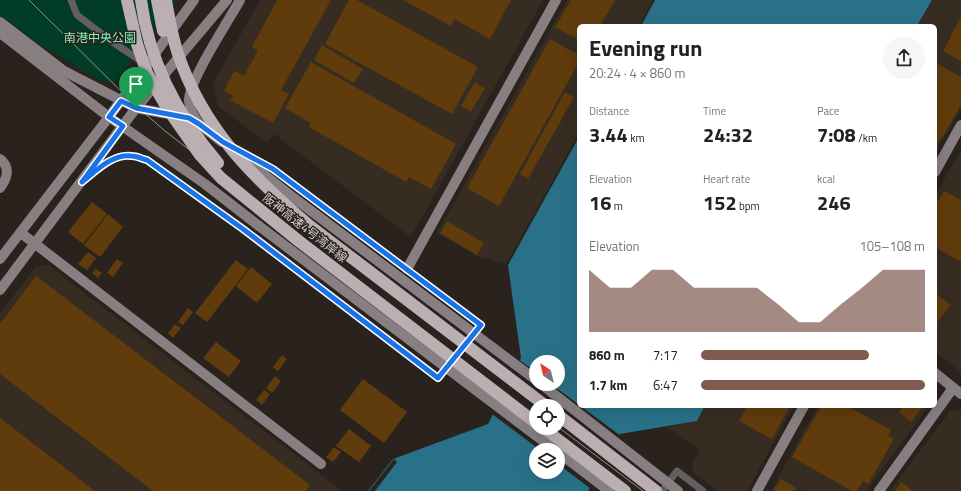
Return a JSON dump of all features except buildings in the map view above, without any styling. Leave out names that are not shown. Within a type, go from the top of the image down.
[{"type":"highway","name":"阪神高速4号湾岸線","points":[[127,0],[137,44],[147,73],[167,108],[185,135],[200,155],[221,178],[248,202],[529,418]]},
{"type":"highway","points":[[141,0],[146,30],[151,48],[164,83],[180,112],[200,141],[224,170],[300,242]]},
{"type":"highway","points":[[157,0],[164,32],[176,68],[192,101],[209,128],[246,174],[274,199],[310,226]]},
{"type":"highway","name":"阪神高速4号湾岸線","points":[[166,0],[172,36],[183,68],[196,96],[215,127],[248,170],[310,226],[537,399]]},
{"type":"highway","points":[[565,420],[656,491]]},
{"type":"highway","points":[[552,435],[625,491]]},
{"type":"street","points":[[71,0],[77,15],[138,59]]},
{"type":"street","points":[[0,260],[121,101],[194,0]]},
{"type":"street","points":[[0,290],[136,108],[227,0]]},
{"type":"street","points":[[199,124],[189,102],[190,92],[201,69],[240,0]]},
{"type":"street","points":[[407,269],[556,0]]},
{"type":"street","points":[[0,22],[64,71],[105,91],[121,101],[136,108],[189,118],[199,124],[286,192],[529,375]]},
{"type":"street","points":[[0,33],[109,117],[205,184],[546,443]]},
{"type":"street","points":[[937,168],[961,125]]},
{"type":"street","points":[[82,182],[111,160],[122,156],[132,156],[147,160],[243,229],[438,378],[481,325],[273,169],[223,142]]},
{"type":"street","points":[[0,159],[4,162],[8,170],[6,181],[0,188]]},
{"type":"street","points":[[21,233],[321,464]]},
{"type":"street","points":[[878,491],[957,391],[937,376]]},
{"type":"street","points":[[550,391],[678,491]]},
{"type":"street","points":[[757,491],[803,408]]},
{"type":"street","points":[[565,457],[609,491]]},
{"type":"street","points":[[662,491],[677,471],[702,491]]},
{"type":"shaded area","points":[[260,0],[543,0],[411,237],[274,134],[269,141],[266,142],[218,106],[213,84]]},
{"type":"shaded area","points":[[567,0],[653,0],[640,24],[577,24],[577,137],[506,264],[477,256],[437,233]]},
{"type":"shaded area","points":[[933,0],[961,0],[961,108],[937,150],[937,24],[919,24]]},
{"type":"shaded area","points":[[961,150],[961,372],[937,354],[937,192]]},
{"type":"shaded area","points":[[48,265],[342,491],[0,491],[0,313],[36,267]]},
{"type":"shaded area","points":[[705,408],[793,408],[747,491],[718,491],[693,472],[692,463],[700,450],[667,427],[697,421]]},
{"type":"shaded area","points":[[817,408],[928,408],[866,491],[801,491],[799,489],[797,491],[771,491]]},
{"type":"shaded area","points":[[961,410],[961,491],[893,491],[892,488],[950,411]]},
{"type":"green space","name":"南港中央公園","points":[[0,0],[176,0],[115,83],[100,80],[37,43],[0,15]]},
{"type":"water","points":[[655,0],[932,0],[918,24],[642,24]]},
{"type":"water","points":[[577,141],[577,408],[704,408],[697,421],[620,434],[588,491],[368,491],[393,459],[488,424],[521,358],[508,265]]},
{"type":"pier","points":[[518,359],[529,367],[529,391],[560,391],[577,403],[577,408],[583,408],[621,436],[591,489],[565,469],[565,443],[531,443],[492,414]]},
{"type":"pier","points":[[394,459],[397,462],[375,491],[369,491]]},
{"type":"tram line","points":[[29,0],[134,104],[165,131],[529,412]]},
{"type":"tram line","points":[[565,432],[643,491]]},
{"type":"route","points":[[121,101],[136,108],[189,118],[223,142],[273,169],[481,325],[438,378],[243,229],[147,160],[132,156],[122,156],[111,160],[82,182],[123,126],[109,117],[121,101]]}]
